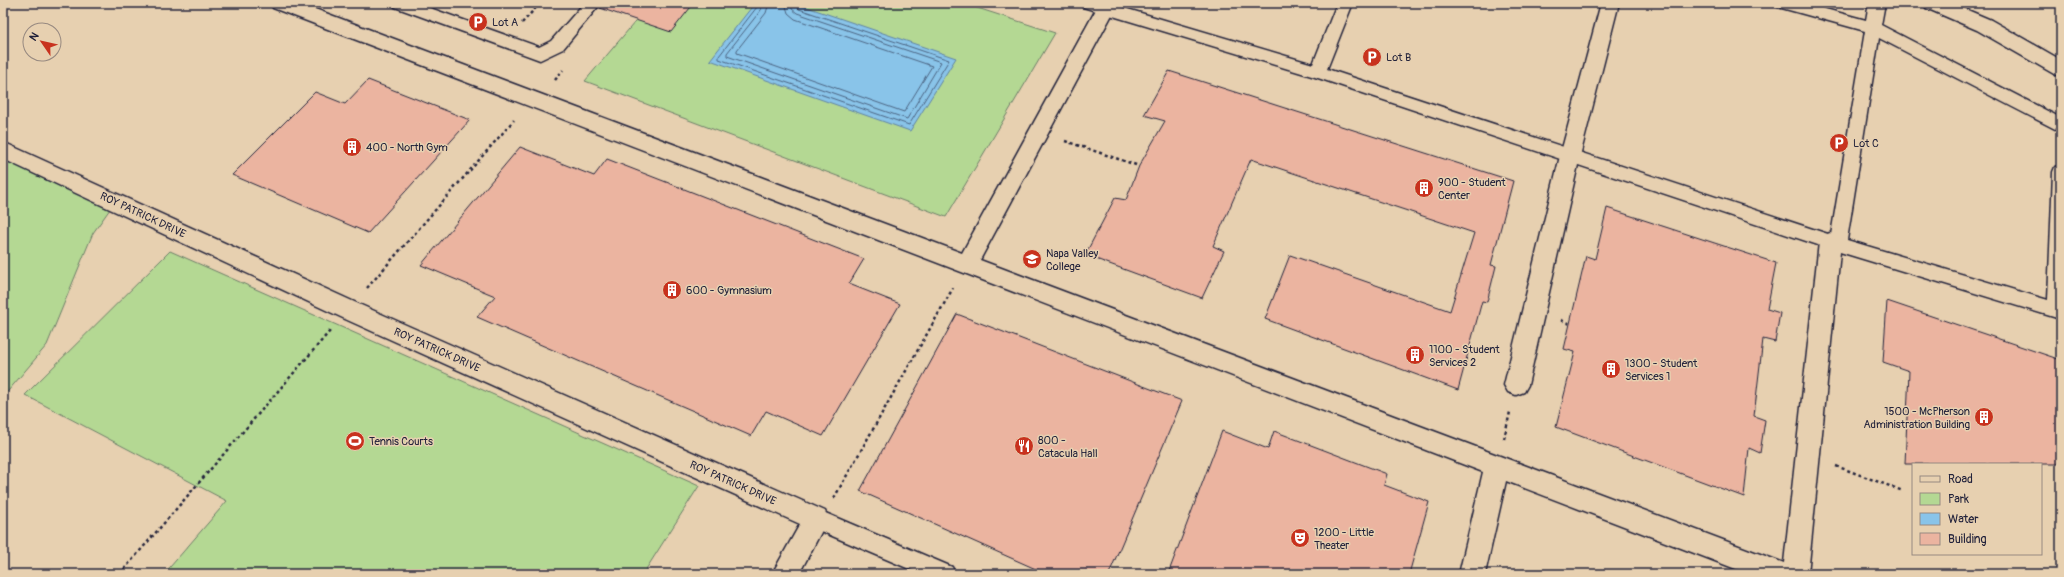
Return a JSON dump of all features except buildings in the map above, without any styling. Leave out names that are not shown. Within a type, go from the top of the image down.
[{"type":"street","points":[[280,3],[1781,574]]},
{"type":"street","points":[[1516,385],[1570,156],[1610,3]]},
{"type":"street","points":[[1933,3],[1984,25],[2061,69]]},
{"type":"street","points":[[967,264],[1038,132],[1097,6]]},
{"type":"street","name":"ROY PATRICK DRIVE","points":[[3,150],[348,310],[816,519]]},
{"type":"street","points":[[1795,574],[1807,456],[1834,243]]},
{"type":"street","points":[[1472,574],[1497,466]]},
{"type":"street","points":[[785,574],[816,519]]},
{"type":"lane","points":[[400,3],[540,54],[557,45],[593,3]]},
{"type":"lane","points":[[1318,72],[1346,3]]},
{"type":"lane","points":[[1783,3],[1874,28],[2061,126]]},
{"type":"lane","points":[[1834,243],[1874,28],[1877,3]]},
{"type":"lane","points":[[1097,6],[1318,72],[1834,243],[2057,310],[2061,172]]},
{"type":"lane","points":[[816,519],[945,574]]},
{"type":"path","points":[[120,574],[514,119],[537,101]]},
{"type":"path","points":[[1038,132],[1139,166]]},
{"type":"path","points":[[816,519],[840,490],[967,264]]},
{"type":"path","points":[[1497,466],[1516,385]]},
{"type":"path","points":[[1807,456],[1903,491]]},
{"type":"green space","points":[[651,3],[962,3],[1055,33],[946,217],[585,81]]},
{"type":"green space","points":[[3,150],[115,202],[93,233],[47,345],[3,397]]},
{"type":"green space","name":"Tennis Courts","points":[[170,251],[699,486],[643,574],[164,574],[227,501],[25,395]]},
{"type":"water","points":[[755,3],[795,3],[956,58],[910,131],[710,60]]},
{"type":"place","name":"Lot A","points":[[478,22]]},
{"type":"place","name":"Lot B","points":[[1372,57]]},
{"type":"place","name":"Lot C","points":[[1839,143]]},
{"type":"place","name":"400 - North Gym","points":[[352,147]]},
{"type":"place","name":"900 - Student Center","points":[[1424,188]]},
{"type":"place","name":"Napa Valley College","points":[[1032,259]]},
{"type":"place","name":"600 - Gymnasium","points":[[672,290]]},
{"type":"place","name":"1100 - Student Services 2","points":[[1415,355]]},
{"type":"place","name":"1300 - Student Services 1","points":[[1611,369]]},
{"type":"place","name":"1500 - McPherson Administration Building","points":[[1984,417]]},
{"type":"place","name":"Tennis Courts","points":[[355,441]]},
{"type":"place","name":"800 - Catacula Hall","points":[[1024,446]]},
{"type":"place","name":"1200 - Little Theater","points":[[1300,538]]}]
